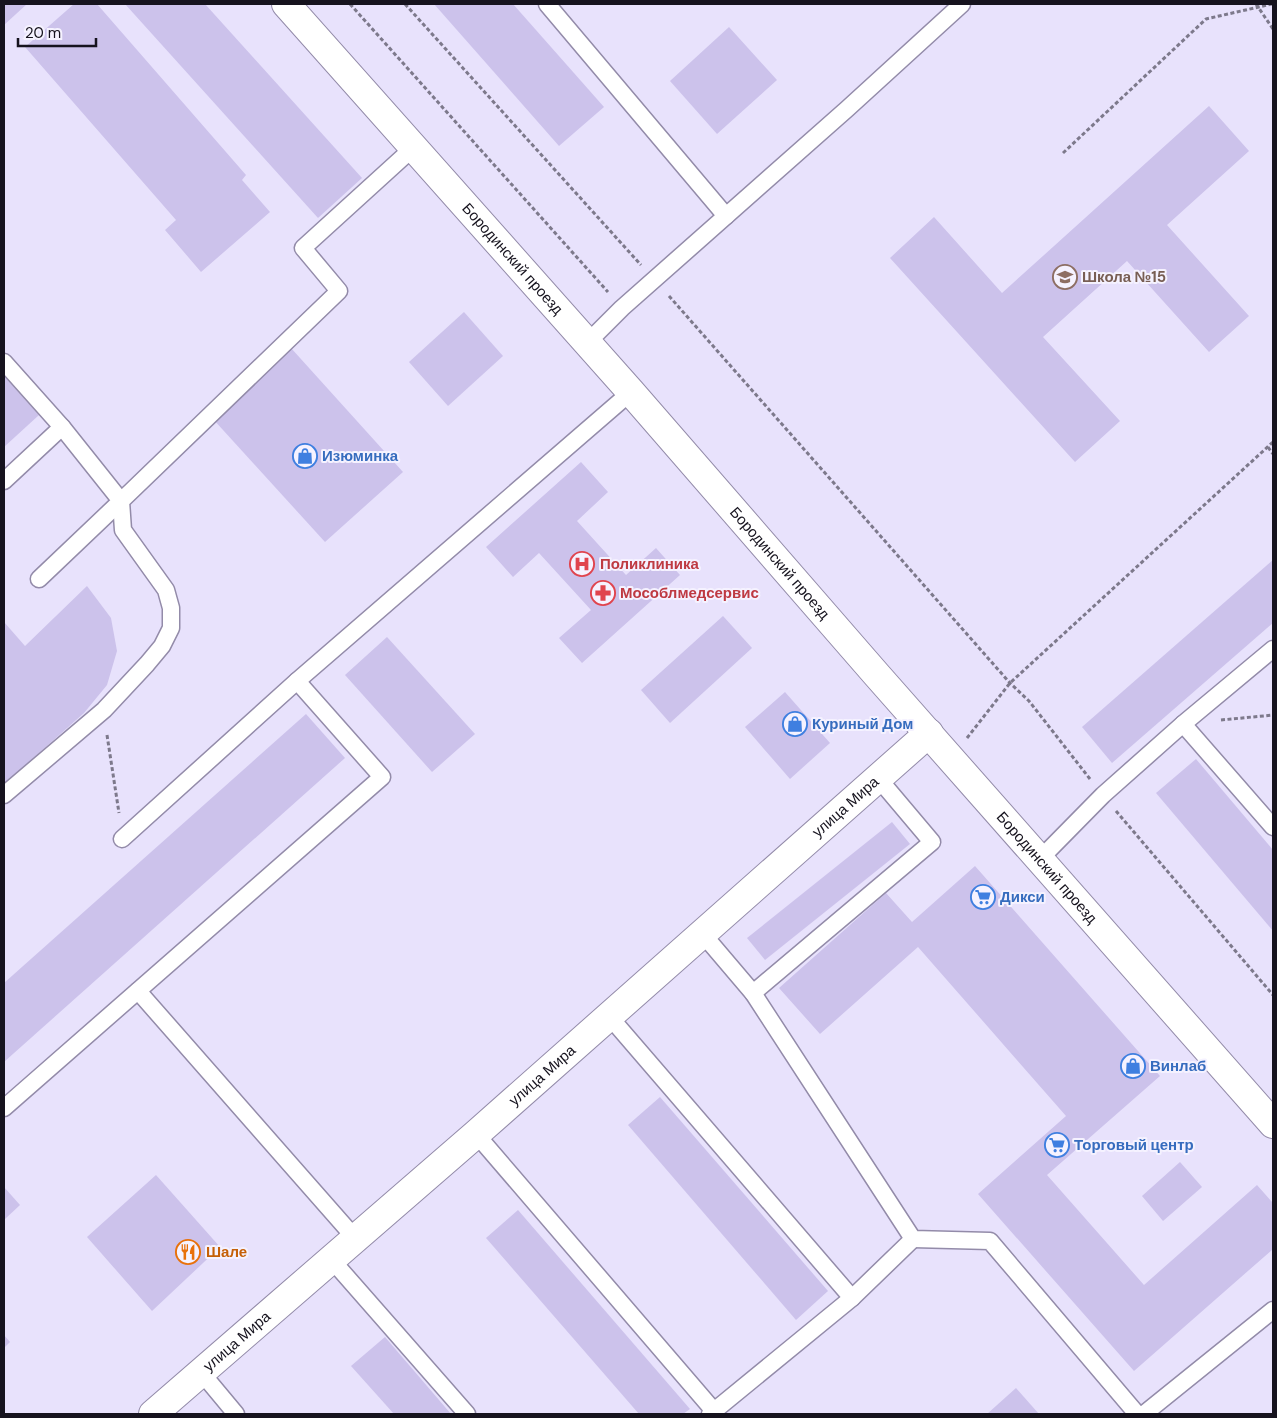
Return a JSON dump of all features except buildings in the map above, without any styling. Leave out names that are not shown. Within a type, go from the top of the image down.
[{"type":"street","name":"Бородинский проезд","points":[[286,4],[631,392],[1273,1124]]},
{"type":"street","name":"улица Мира","points":[[153,1414],[476,1134],[929,733]]},
{"type":"lane","points":[[548,4],[726,216]]},
{"type":"lane","points":[[587,343],[622,308],[962,4]]},
{"type":"lane","points":[[39,579],[339,291],[303,248],[413,148]]},
{"type":"lane","points":[[4,362],[62,427],[121,501],[123,530],[166,590],[172,608],[171,628],[162,646],[152,658],[104,710],[4,796]]},
{"type":"lane","points":[[122,839],[297,681],[631,392]]},
{"type":"lane","points":[[4,481],[62,427]]},
{"type":"lane","points":[[1040,859],[1103,795],[1183,724],[1273,649]]},
{"type":"lane","points":[[4,1108],[382,777],[297,681]]},
{"type":"lane","points":[[1183,724],[1273,827]]},
{"type":"lane","points":[[753,993],[932,842],[878,778]]},
{"type":"lane","points":[[702,933],[753,993],[913,1239]]},
{"type":"lane","points":[[138,991],[355,1238]]},
{"type":"lane","points":[[609,1016],[852,1298]]},
{"type":"lane","points":[[476,1134],[712,1413],[852,1298],[913,1239],[990,1241],[1137,1414]]},
{"type":"lane","points":[[332,1258],[467,1414]]},
{"type":"lane","points":[[1144,1414],[1273,1310]]},
{"type":"lane","points":[[201,1372],[236,1414]]},
{"type":"path","points":[[350,4],[622,308]]},
{"type":"path","points":[[405,4],[655,280],[1010,683],[1029,701],[1103,795],[1273,995]]},
{"type":"path","points":[[1063,153],[1206,20],[1257,5],[1272,4]]},
{"type":"path","points":[[1257,5],[1273,29]]},
{"type":"path","points":[[949,756],[966,738],[1010,683],[1273,442]]},
{"type":"path","points":[[1268,447],[1273,454]]},
{"type":"path","points":[[104,710],[122,839]]},
{"type":"path","points":[[1183,724],[1273,715]]},
{"type":"place","name":"Школа №15","points":[[1065,277]]},
{"type":"place","name":"Изюминка","points":[[305,456]]},
{"type":"place","name":"Поликлиника","points":[[582,564]]},
{"type":"place","name":"Мособлмедсервис","points":[[603,593]]},
{"type":"place","name":"Куриный Дом","points":[[795,724]]},
{"type":"place","name":"Дикси","points":[[983,897]]},
{"type":"place","name":"Винлаб","points":[[1133,1066]]},
{"type":"place","name":"Торговый центр","points":[[1057,1145]]},
{"type":"place","name":"Шале","points":[[188,1252]]}]
